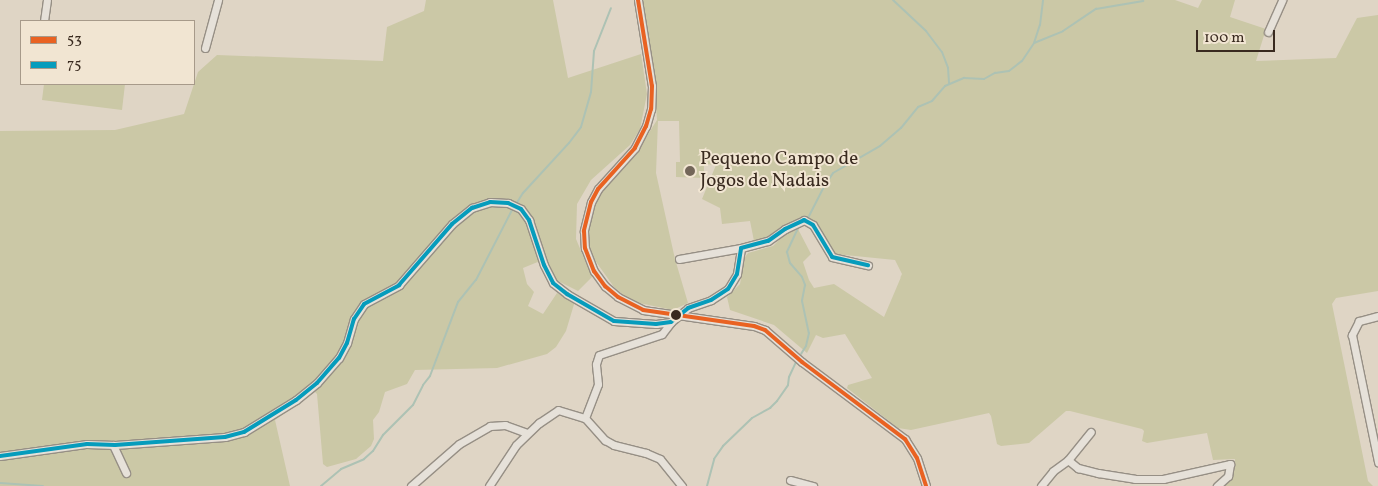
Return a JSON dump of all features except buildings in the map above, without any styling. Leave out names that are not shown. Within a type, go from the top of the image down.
[{"type":"street","points":[[44,20],[46,0]]},
{"type":"street","points":[[205,48],[218,0]]},
{"type":"street","points":[[638,0],[652,86],[651,109],[646,126],[635,148],[598,189],[591,202],[584,232],[585,248],[592,265],[605,286],[618,297],[643,310],[754,326],[765,330],[905,439],[918,458],[926,486]]},
{"type":"street","points":[[1268,32],[1280,1]]},
{"type":"street","points":[[0,456],[87,444],[113,445],[225,437],[244,432],[296,400],[329,372],[347,343],[354,319],[364,304],[399,285],[452,224],[472,208],[490,202],[508,203],[521,209],[529,220],[548,274],[559,290],[614,321],[656,324],[671,322]]},
{"type":"street","points":[[678,259],[741,248],[768,241],[785,229],[804,220],[813,225],[832,256],[868,265]]},
{"type":"street","points":[[585,418],[598,384],[596,364],[600,355],[662,334],[671,322],[688,308],[711,300],[728,288],[737,274],[741,248]]},
{"type":"street","points":[[634,323],[642,316],[643,310]]},
{"type":"street","points":[[1378,316],[1359,321],[1352,335],[1378,462]]},
{"type":"street","points":[[489,486],[500,466],[527,433],[558,410],[585,418],[605,440],[614,445],[646,453],[660,459],[682,486]]},
{"type":"street","points":[[411,486],[459,444],[490,426],[505,425],[527,433]]},
{"type":"street","points":[[1040,486],[1053,471],[1068,460],[1091,432]]},
{"type":"street","points":[[113,445],[126,474]]},
{"type":"street","points":[[1068,460],[1078,468],[1135,479],[1163,479],[1230,464],[1228,476],[1218,486]]},
{"type":"street","points":[[790,480],[813,486]]},
{"type":"shaded area","points":[[426,0],[553,0],[568,78],[641,54],[647,94],[640,129],[630,145],[591,180],[577,204],[576,239],[592,277],[578,291],[556,280],[545,259],[523,268],[527,284],[534,292],[528,306],[543,314],[557,293],[575,301],[566,331],[556,347],[547,354],[497,368],[415,370],[407,384],[385,392],[379,412],[373,420],[374,439],[371,446],[356,459],[327,467],[323,464],[317,394],[315,392],[275,420],[290,486],[0,486],[0,131],[115,130],[184,114],[198,72],[217,55],[383,61],[387,27],[424,11]]},
{"type":"shaded area","points":[[641,0],[1175,0],[1198,8],[1202,0],[1235,0],[1230,17],[1266,29],[1256,61],[1336,58],[1357,18],[1378,15],[1378,291],[1336,298],[1332,304],[1368,481],[1373,486],[1222,486],[1234,473],[1235,459],[1213,460],[1207,433],[1147,443],[1142,441],[1144,431],[1142,429],[1070,411],[1066,411],[1029,443],[1001,446],[997,444],[989,413],[911,430],[898,428],[847,388],[848,385],[872,378],[845,334],[823,338],[816,335],[807,353],[774,325],[730,310],[727,297],[740,284],[745,257],[748,253],[773,246],[784,235],[798,229],[811,254],[803,262],[814,288],[834,284],[884,317],[902,274],[895,260],[835,254],[809,218],[794,221],[769,240],[754,241],[750,221],[722,224],[720,208],[702,199],[716,165],[704,164],[704,178],[676,177],[676,162],[680,162],[679,121],[658,121],[656,173],[675,259],[688,303],[673,310],[639,303],[626,297],[614,287],[594,259],[590,248],[589,230],[591,212],[598,197],[638,150],[657,120],[654,75]]},
{"type":"shaded area","points":[[44,85],[125,85],[122,110],[42,100]]},
{"type":"waterway","points":[[893,0],[926,31],[942,52],[948,68],[949,84]]},
{"type":"waterway","points":[[807,220],[833,173],[880,146],[901,128],[918,107],[932,101],[945,86],[964,78],[984,79],[995,73],[1009,71],[1022,61],[1034,43],[1040,25],[1043,0]]},
{"type":"waterway","points":[[1034,43],[1063,31],[1096,9],[1143,1]]},
{"type":"waterway","points":[[516,204],[523,193],[569,143],[581,127],[591,92],[594,51],[611,8]]},
{"type":"waterway","points":[[321,486],[341,469],[364,459],[373,451],[383,435],[413,405],[430,376],[458,302],[476,280],[512,210]]},
{"type":"waterway","points":[[799,226],[787,252],[790,263],[802,277],[805,285],[802,301],[809,333],[806,346],[801,354]]},
{"type":"waterway","points":[[707,486],[714,459],[723,446],[752,418],[770,408],[777,401],[788,385],[789,377],[796,362]]},
{"type":"waterway","points":[[0,483],[43,486]]},
{"type":"transit line","name":"53","points":[[638,0],[652,86],[651,109],[646,126],[635,148],[598,189],[591,202],[584,231],[585,248],[594,271],[605,286],[618,297],[643,310],[754,326],[765,330],[802,362],[905,439],[917,458],[926,486]]},
{"type":"transit line","name":"75","points":[[0,456],[87,444],[115,445],[225,437],[244,432],[296,400],[317,383],[339,358],[347,343],[354,319],[364,304],[399,285],[452,224],[472,208],[490,202],[508,203],[521,209],[529,220],[544,265],[553,283],[567,294],[614,321],[656,324],[671,322],[688,308],[711,300],[728,289],[737,274],[741,248],[768,241],[785,229],[804,220],[813,225],[832,257],[868,265]]},
{"type":"place","name":"Pequeno Campo de Jogos de Nadais","points":[[690,171]]}]
